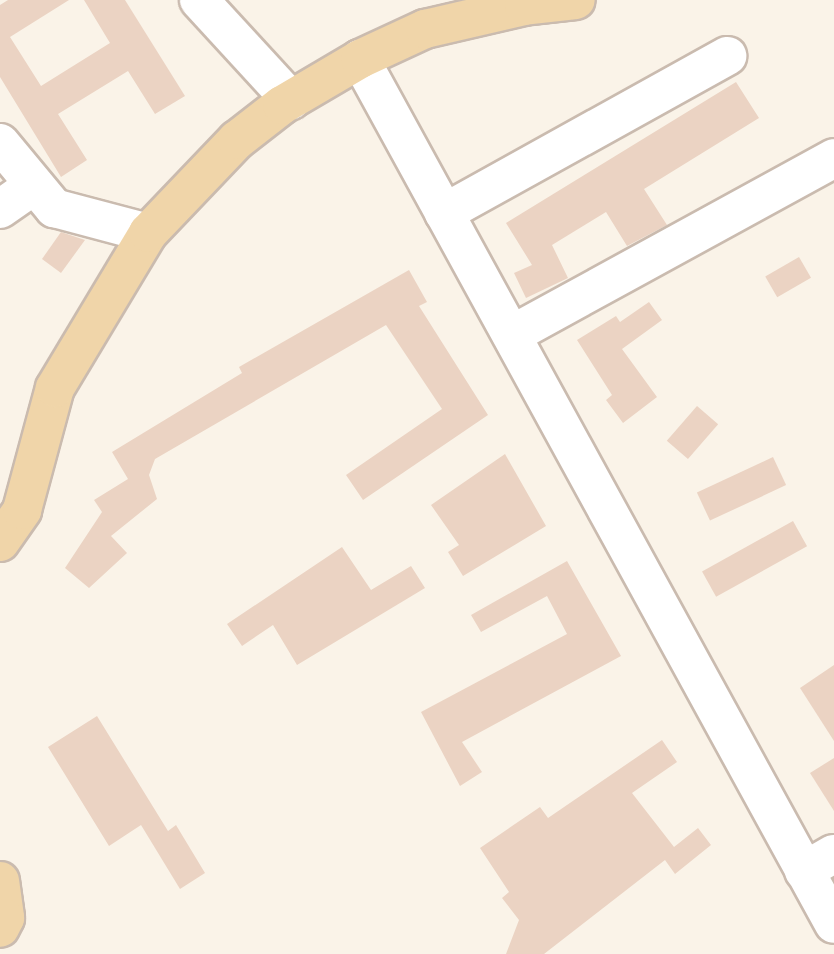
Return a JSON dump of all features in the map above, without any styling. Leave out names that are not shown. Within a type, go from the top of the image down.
[{"type":"main road","points":[[0,542],[22,510],[55,388],[148,233],[237,140],[292,100],[360,60],[425,29],[524,6],[576,0]]},
{"type":"main road","points":[[0,881],[5,918],[0,928]]},
{"type":"street","points":[[199,0],[292,100]]},
{"type":"street","points":[[444,213],[727,56]]},
{"type":"street","points":[[360,60],[513,334],[819,863],[834,924]]},
{"type":"street","points":[[0,144],[33,187],[54,208],[148,233]]},
{"type":"street","points":[[513,334],[834,158]]},
{"type":"street","points":[[0,209],[33,187]]},
{"type":"building","points":[[8,0],[69,0],[10,37],[41,86],[110,43],[84,0],[125,0],[185,96],[155,114],[128,71],[58,114],[87,160],[61,177],[0,77],[0,5]]},
{"type":"building","points":[[736,82],[759,118],[644,189],[667,225],[627,246],[606,212],[552,245],[568,278],[526,298],[514,273],[532,265],[506,223]]},
{"type":"building","points":[[61,232],[85,240],[61,273],[42,259]]},
{"type":"building","points":[[799,257],[811,278],[777,297],[765,276]]},
{"type":"building","points":[[409,270],[427,302],[419,306],[488,415],[363,500],[346,475],[442,409],[386,325],[155,459],[149,475],[157,499],[111,536],[127,553],[89,588],[65,568],[102,512],[94,500],[128,479],[112,452],[242,373],[239,367]]},
{"type":"building","points":[[649,302],[662,320],[622,349],[657,397],[623,423],[606,400],[612,395],[577,340],[616,316],[620,322]]},
{"type":"building","points":[[697,406],[718,424],[688,459],[667,441]]},
{"type":"building","points":[[505,454],[546,526],[463,576],[448,552],[459,545],[431,505]]},
{"type":"building","points":[[773,457],[786,485],[710,521],[697,492]]},
{"type":"building","points":[[793,521],[807,546],[716,597],[702,571]]},
{"type":"building","points":[[342,547],[371,590],[411,566],[425,588],[297,665],[273,625],[242,646],[227,624]]},
{"type":"building","points":[[567,561],[621,656],[462,742],[482,772],[460,786],[421,712],[567,634],[547,596],[481,632],[471,615]]},
{"type":"building","points":[[834,665],[834,741],[800,688]]},
{"type":"building","points":[[97,716],[168,831],[176,825],[205,873],[180,889],[141,825],[109,846],[48,747]]},
{"type":"building","points":[[662,740],[677,762],[632,793],[674,847],[698,828],[711,845],[675,874],[665,860],[544,954],[506,954],[519,920],[502,898],[509,892],[480,848],[540,807],[548,818]]},
{"type":"building","points":[[834,758],[834,811],[810,773]]}]
